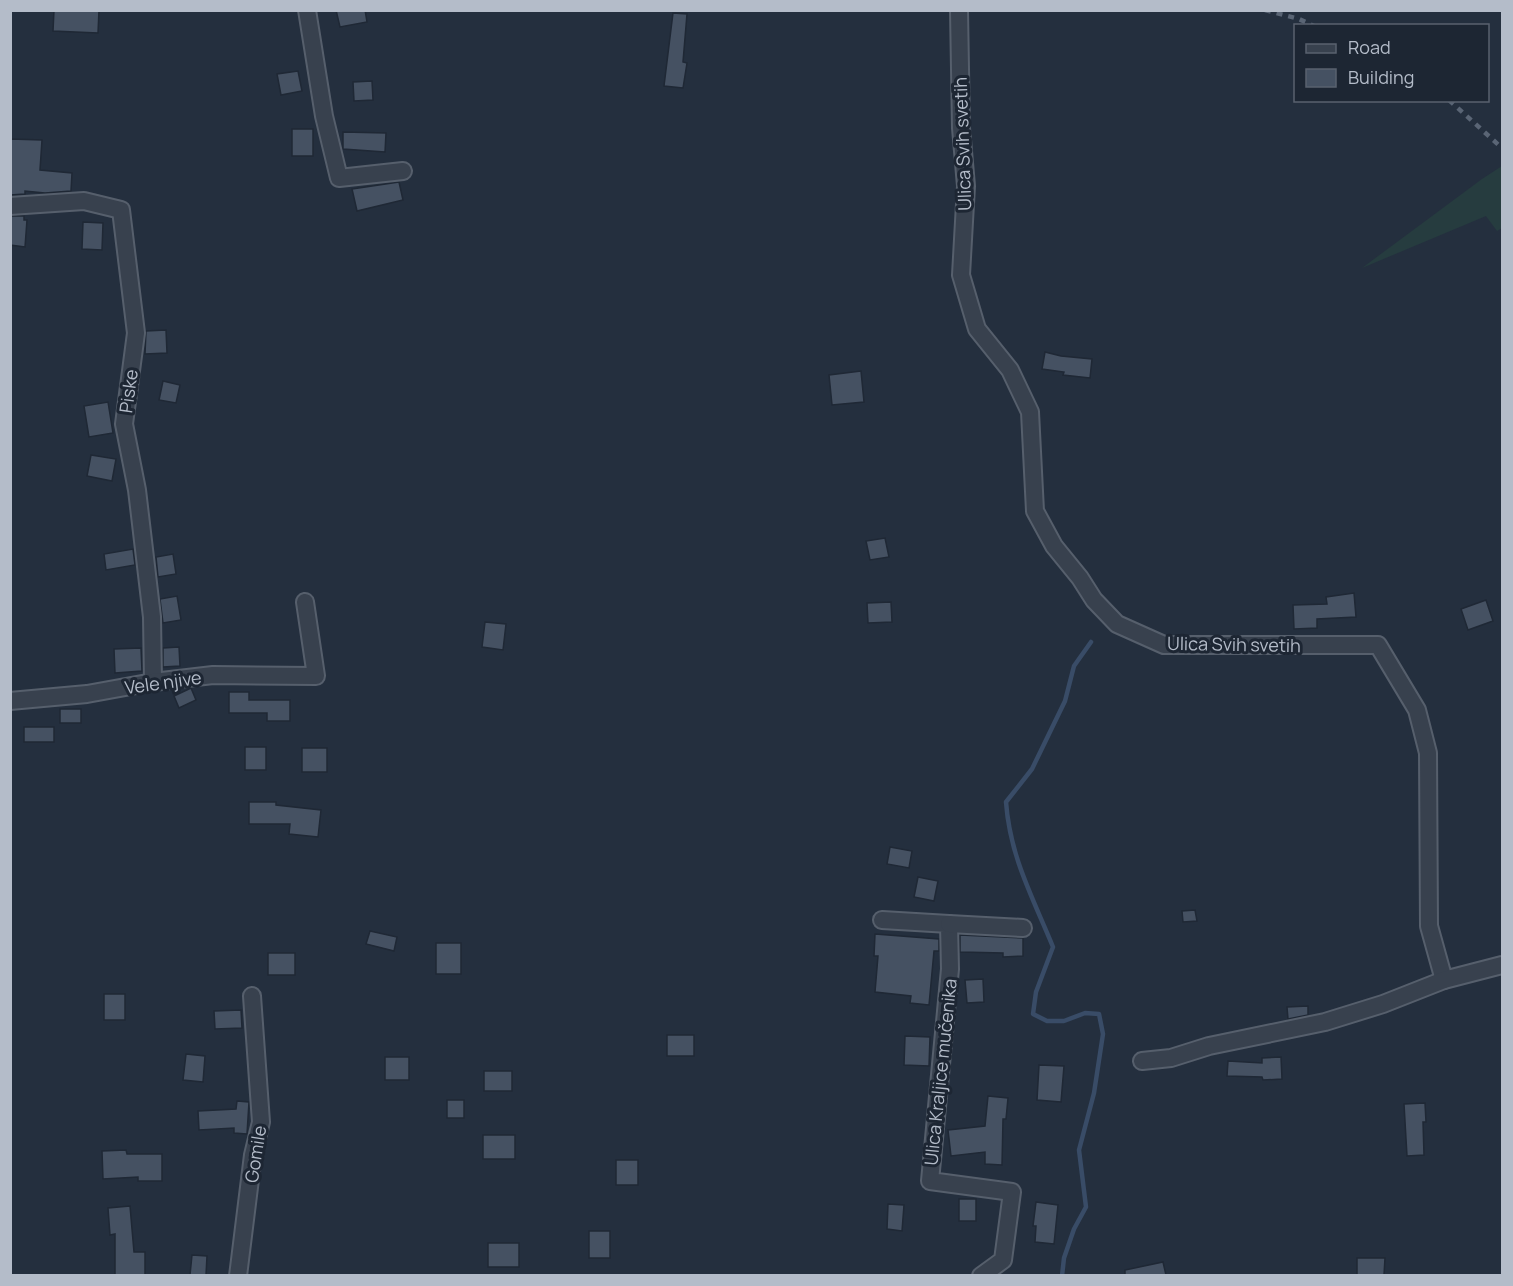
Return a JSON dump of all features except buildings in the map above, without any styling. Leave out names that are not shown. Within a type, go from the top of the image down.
[{"type":"street","points":[[307,10],[324,116],[339,178],[403,171]]},
{"type":"street","name":"Ulica Svih svetih","points":[[959,10],[961,128],[966,186],[961,275],[977,329],[1010,370],[1030,412],[1035,511],[1054,546],[1080,578],[1094,600],[1118,624],[1164,645],[1378,645],[1417,710],[1428,753],[1429,926],[1444,981]]},
{"type":"street","name":"Piske","points":[[10,206],[84,201],[121,210],[136,333],[124,424],[137,490],[152,616],[153,682]]},
{"type":"street","name":"Vele njive","points":[[10,701],[87,694],[153,682],[213,675],[316,676],[305,602]]},
{"type":"street","points":[[882,920],[1023,928]]},
{"type":"street","name":"Ulica Kraljice mučenika","points":[[949,924],[951,969],[930,1181],[1012,1192],[1003,1260],[981,1275]]},
{"type":"street","points":[[1142,1061],[1171,1058],[1209,1046],[1325,1022],[1383,1004],[1444,981],[1503,965]]},
{"type":"street","name":"Gomile","points":[[238,1275],[253,1155],[261,1122],[252,996]]},
{"type":"green space","points":[[1502,166],[1502,228],[1497,231],[1486,216],[1362,268],[1482,179]]},
{"type":"waterway","points":[[1062,1276],[1064,1258],[1074,1229],[1086,1207],[1079,1150],[1094,1093],[1103,1034],[1099,1014],[1085,1013],[1064,1021],[1047,1021],[1033,1014],[1036,992],[1053,947],[1017,859],[1008,822],[1006,802],[1032,769],[1065,701],[1074,666],[1091,642]]},
{"type":"railway","points":[[1265,10],[1310,24]]},
{"type":"railway","points":[[1451,102],[1502,148]]}]
